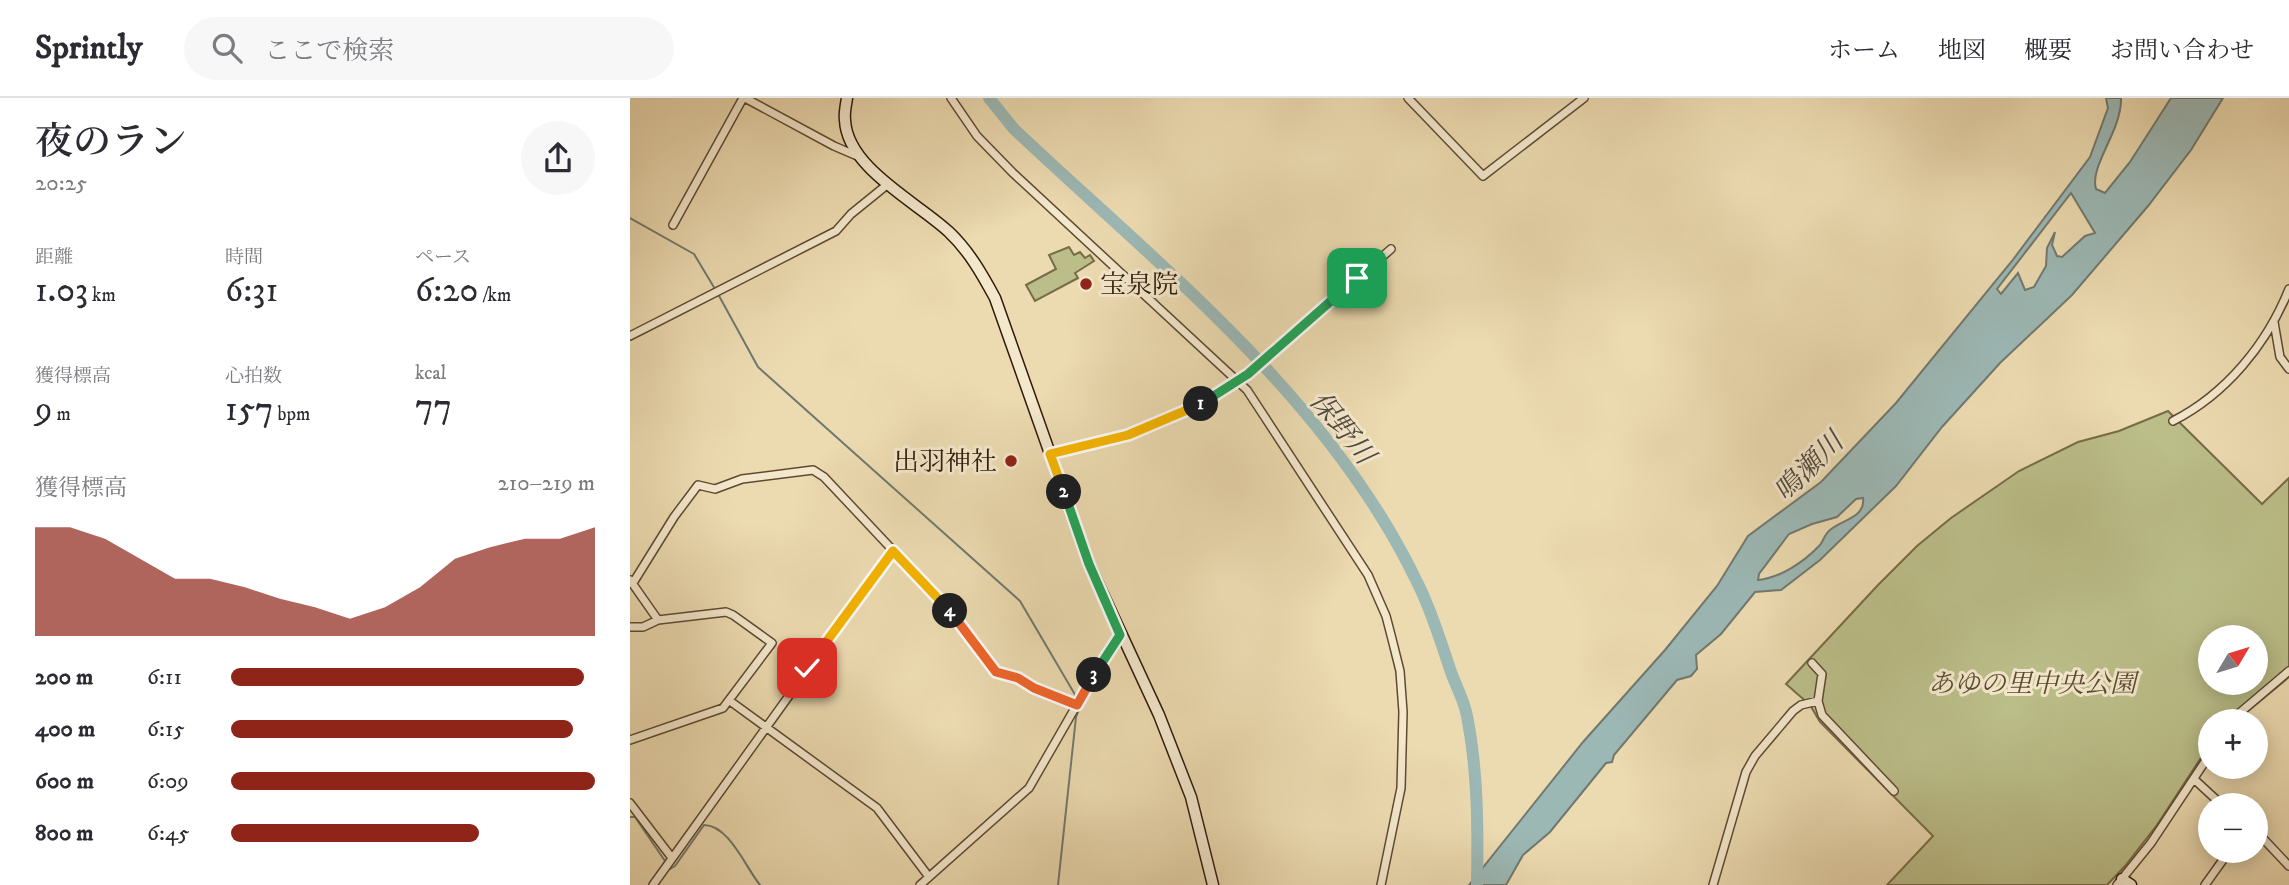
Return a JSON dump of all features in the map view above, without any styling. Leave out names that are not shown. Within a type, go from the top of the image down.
[{"type":"street","points":[[673,225],[744,98],[862,158]]},
{"type":"street","points":[[847,98],[844,121],[854,147],[862,158],[872,171],[949,232],[975,261],[995,298],[1089,564],[1159,715],[1191,797],[1213,885]]},
{"type":"street","points":[[951,98],[977,136],[1005,166],[1247,390],[1368,575],[1386,616],[1400,671],[1403,712],[1401,788],[1381,885]]},
{"type":"street","points":[[1408,98],[1483,176],[1584,98]]},
{"type":"street","points":[[630,336],[836,231],[851,214],[888,184]]},
{"type":"street","points":[[1050,454],[1128,435],[1195,408],[1248,374],[1391,249]]},
{"type":"street","points":[[2173,421],[2204,402],[2239,369],[2258,347],[2289,289]]},
{"type":"street","points":[[2274,321],[2280,357],[2289,369]]},
{"type":"street","points":[[658,620],[631,582],[698,485],[715,489],[734,481],[813,470],[824,477],[949,610],[996,672],[1018,678],[1034,688],[1078,703]]},
{"type":"street","points":[[653,885],[893,551]]},
{"type":"street","points":[[630,627],[643,627],[658,620],[726,612],[772,643],[730,701],[715,712],[630,740]]},
{"type":"street","points":[[920,885],[1029,788],[1120,635]]},
{"type":"street","points":[[1812,663],[1822,674],[1818,701],[1819,710],[1827,723],[1894,791]]},
{"type":"street","points":[[2244,709],[2289,671]]},
{"type":"street","points":[[730,701],[877,808],[929,877]]},
{"type":"street","points":[[1713,885],[1750,764],[1793,711],[1801,705],[1818,701]]},
{"type":"street","points":[[2123,883],[2198,775]]},
{"type":"street","points":[[2195,780],[2209,793]]},
{"type":"street","points":[[630,803],[671,860]]},
{"type":"street","points":[[2268,844],[2289,866]]},
{"type":"street","points":[[2205,885],[2221,863]]},
{"type":"green space","points":[[1069,247],[1074,255],[1080,252],[1085,258],[1090,255],[1094,261],[1075,273],[1078,278],[1035,301],[1026,285],[1056,269],[1049,255]]},
{"type":"green space","name":"あゆの里中央公園","points":[[2168,411],[2262,504],[2289,478],[2289,677],[2268,694],[2268,625],[2198,625],[2198,695],[2267,695],[2250,709],[2198,709],[2198,762],[2157,825],[2107,885],[1887,885],[1933,836],[1820,722],[1810,705],[1786,684],[1917,546],[1951,518],[2019,471],[2078,442],[2119,431]]},
{"type":"water","points":[[2106,98],[2121,98],[2117,123],[2095,180],[2096,189],[2105,193],[2130,162],[2171,98],[2223,98],[2191,150],[2148,206],[2072,295],[2000,363],[1942,427],[1896,486],[1820,560],[1781,590],[1755,592],[1721,634],[1696,655],[1697,669],[1691,676],[1677,680],[1614,755],[1612,762],[1606,763],[1550,832],[1523,855],[1506,885],[1469,885],[1583,742],[1665,650],[1717,586],[1748,536],[1821,482],[1896,403],[2012,261],[2090,157],[2108,108]],"holes":[[[2071,193],[2095,233],[2085,236],[2062,257],[2057,256],[2052,245],[2055,232],[2047,248],[2046,266],[2034,287],[2025,290],[2018,273],[2001,294],[1997,289]],[[1863,498],[1860,510],[1829,531],[1820,545],[1807,557],[1783,573],[1758,580],[1759,574],[1789,534],[1837,517],[1856,499]]]},
{"type":"waterway","name":"保野川","points":[[989,98],[1014,129],[1237,338],[1289,394],[1337,453],[1380,515],[1426,602],[1466,710],[1475,779],[1477,885]]},
{"type":"waterway","points":[[630,218],[694,254],[715,289]]},
{"type":"waterway","points":[[718,294],[758,367],[1020,601],[1077,698]]},
{"type":"waterway","points":[[1058,885],[1076,717],[1080,707]]},
{"type":"waterway","points":[[630,817],[635,817],[665,861]]},
{"type":"waterway","points":[[670,869],[675,866],[704,825],[713,827],[729,840],[760,885]]},
{"type":"place","name":"宝泉院","points":[[1086,284]]},
{"type":"place","name":"出羽神社","points":[[1011,461]]},
{"type":"route","points":[[807,668],[893,551],[949,610],[962,631],[996,672],[1018,678],[1034,688],[1077,705],[1120,635],[1089,564],[1050,454],[1128,435],[1195,408],[1248,374],[1357,278]]},
{"type":"water label","name":"鳴瀬川","points":[[1808,466]]}]
